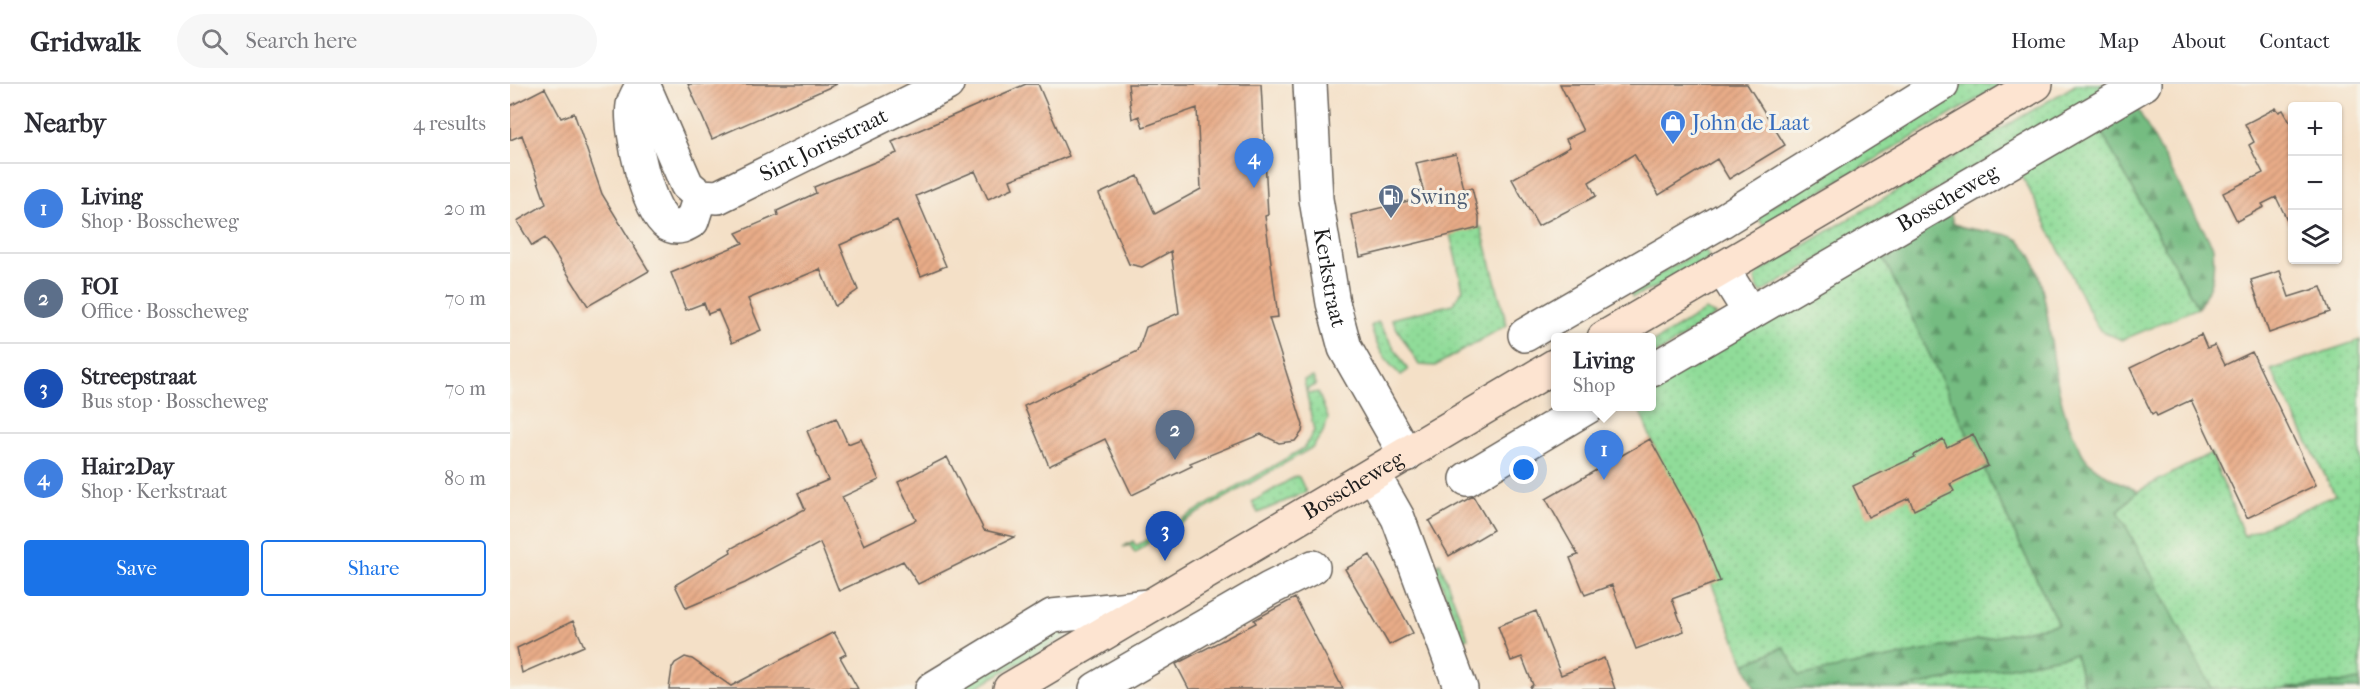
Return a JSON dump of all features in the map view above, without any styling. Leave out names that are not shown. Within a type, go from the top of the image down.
[{"type":"main road","points":[[1612,333],[2036,84]]},
{"type":"main road","name":"Bosscheweg","points":[[1010,689],[1551,368]]},
{"type":"street","points":[[643,84],[687,185],[700,196],[692,221],[680,228],[670,226],[660,219],[644,182],[636,142],[633,106],[643,84]]},
{"type":"street","name":"Sint Jorisstraat","points":[[700,196],[718,197],[947,84]]},
{"type":"street","name":"Kerkstraat","points":[[1310,84],[1316,199],[1333,303],[1345,348],[1406,455]]},
{"type":"street","points":[[1525,335],[1722,221],[1942,84]]},
{"type":"street","name":"Bosscheweg","points":[[1656,368],[2144,84]]},
{"type":"street","points":[[1722,221],[1750,313]]},
{"type":"street","points":[[1467,479],[1581,411]]},
{"type":"street","points":[[1372,474],[1398,519],[1461,689]]},
{"type":"street","points":[[1096,689],[1269,589],[1313,567]]},
{"type":"street","name":"Bosscheweg","points":[[932,689],[1052,616],[1149,606]]},
{"type":"green space","points":[[1963,84],[2003,84],[1765,224],[1763,225],[1756,216],[1870,142]]},
{"type":"green space","points":[[2077,84],[2116,84],[1761,293],[1757,287],[1755,279],[1759,272]]},
{"type":"green space","points":[[2135,104],[2213,247],[2212,279],[2198,308],[2098,126]]},
{"type":"green space","points":[[2098,126],[2198,308],[2122,340],[2101,331],[2095,323],[2020,171]]},
{"type":"green space","points":[[1950,212],[1953,223],[1969,229],[2016,238],[2031,255],[2037,268],[2042,290],[2058,388],[2068,423],[2084,456],[2092,465],[2104,474],[2138,491],[2118,511],[2212,689],[2085,689],[2075,654],[1899,689],[1755,689],[1745,664],[1784,647],[1799,676],[2058,624],[1880,251]]},
{"type":"green space","points":[[1481,227],[1507,325],[1435,366],[1419,365],[1391,319],[1453,304],[1463,289],[1450,234]]},
{"type":"green space","points":[[1704,249],[1708,254],[1708,260],[1674,280],[1632,297],[1630,290]]},
{"type":"green space","points":[[1880,251],[2058,624],[1799,676],[1783,647],[1745,664],[1640,411],[1656,411],[1656,376]]},
{"type":"green space","points":[[1705,310],[1716,315],[1656,354],[1656,341]]},
{"type":"green space","points":[[1378,322],[1408,370],[1401,375],[1378,347],[1371,326]]},
{"type":"green space","points":[[2360,340],[2360,680],[2283,689],[2211,689],[2118,511],[2138,491],[2211,453],[2244,536],[2335,495],[2271,370]]},
{"type":"green space","points":[[1313,377],[1316,385],[1307,389],[1309,394],[1318,392],[1328,418],[1323,432],[1313,447],[1152,540],[1135,553],[1130,545],[1123,547],[1133,541],[1136,546],[1304,448],[1314,431],[1304,380]]},
{"type":"green space","points":[[1296,476],[1299,477],[1306,492],[1258,513],[1252,502]]},
{"type":"green space","points":[[1440,563],[1468,638],[1463,640],[1435,566]]},
{"type":"green space","points":[[1062,629],[1066,636],[973,689],[957,689]]},
{"type":"green space","points":[[2075,654],[2085,689],[1899,689]]},
{"type":"green space","points":[[2360,680],[2360,689],[2283,689]]},
{"type":"building","points":[[688,84],[837,84],[712,139]]},
{"type":"building","points":[[1026,84],[1038,84],[1069,156],[1010,180],[1013,188],[988,199],[975,171],[916,196],[946,266],[921,276],[897,220],[840,245],[858,290],[835,306],[820,269],[748,299],[761,330],[732,343],[718,310],[708,314],[704,303],[686,310],[671,273],[743,243],[736,233],[778,215],[777,211],[816,193],[814,187],[897,153],[892,142]]},
{"type":"building","points":[[1128,84],[1261,84],[1268,215],[1265,216],[1278,317],[1269,318],[1303,425],[1302,432],[1295,441],[1279,443],[1261,434],[1190,463],[1192,466],[1132,495],[1105,439],[1049,466],[1024,406],[1138,351],[1146,327],[1179,313],[1171,251],[1142,267],[1129,264],[1099,194],[1138,176],[1155,214],[1201,189],[1197,108],[1143,127],[1139,116],[1132,119]]},
{"type":"building","points":[[1560,84],[1747,84],[1785,145],[1729,179],[1717,159],[1659,195],[1634,154],[1589,182],[1596,196],[1538,226],[1512,179],[1570,147],[1566,139],[1583,131]]},
{"type":"building","points":[[545,88],[561,118],[574,113],[602,194],[649,271],[588,306],[545,238],[532,246],[517,221],[546,204],[522,135],[510,140],[510,106]]},
{"type":"building","points":[[2276,108],[2279,112],[2283,110],[2288,119],[2288,222],[2276,197],[2262,204],[2264,207],[2237,221],[2223,193],[2263,173],[2249,145],[2254,142],[2245,124]]},
{"type":"building","points":[[1456,154],[1464,189],[1472,188],[1479,217],[1479,228],[1360,257],[1351,215],[1425,197],[1416,163]]},
{"type":"building","points":[[2280,271],[2289,297],[2321,287],[2330,312],[2269,333],[2251,280]]},
{"type":"building","points":[[2201,334],[2207,348],[2215,345],[2225,365],[2252,352],[2316,485],[2247,518],[2191,400],[2157,416],[2155,412],[2152,414],[2130,368]]},
{"type":"building","points":[[836,418],[848,444],[861,439],[879,480],[842,497],[864,545],[916,520],[898,482],[947,457],[984,530],[1014,537],[918,584],[903,561],[839,591],[820,543],[745,583],[686,608],[675,585],[731,552],[730,549],[805,509],[798,493],[828,480],[807,431]]},
{"type":"building","points":[[1973,434],[1988,466],[1950,484],[1954,491],[1914,510],[1909,498],[1868,517],[1853,486],[1915,457],[1914,455],[1943,439],[1947,447]]},
{"type":"building","points":[[1650,439],[1697,524],[1720,581],[1672,599],[1684,631],[1636,649],[1612,585],[1585,595],[1570,558],[1578,555],[1546,499]]},
{"type":"building","points":[[1473,496],[1493,530],[1449,556],[1429,521]]},
{"type":"building","points":[[1370,555],[1413,633],[1389,645],[1345,569]]},
{"type":"building","points":[[1295,598],[1343,689],[1189,689],[1176,664],[1256,623],[1254,620]]},
{"type":"building","points":[[1536,611],[1561,675],[1604,658],[1615,689],[1530,689],[1533,685],[1522,657],[1511,661],[1498,626]]},
{"type":"building","points":[[573,621],[584,646],[522,673],[517,648]]},
{"type":"building","points":[[834,632],[846,654],[840,657],[858,689],[669,689],[672,668],[675,663],[685,657],[692,659],[731,686]]},
{"type":"place","name":"John de Laat","points":[[1673,146]]},
{"type":"place","name":"Hair2Day","points":[[1254,188]]},
{"type":"place","name":"Swing","points":[[1391,220]]},
{"type":"place","name":"FOI","points":[[1175,460]]},
{"type":"place","name":"Living","points":[[1604,480]]},
{"type":"place","name":"Streepstraat","points":[[1165,561]]}]
